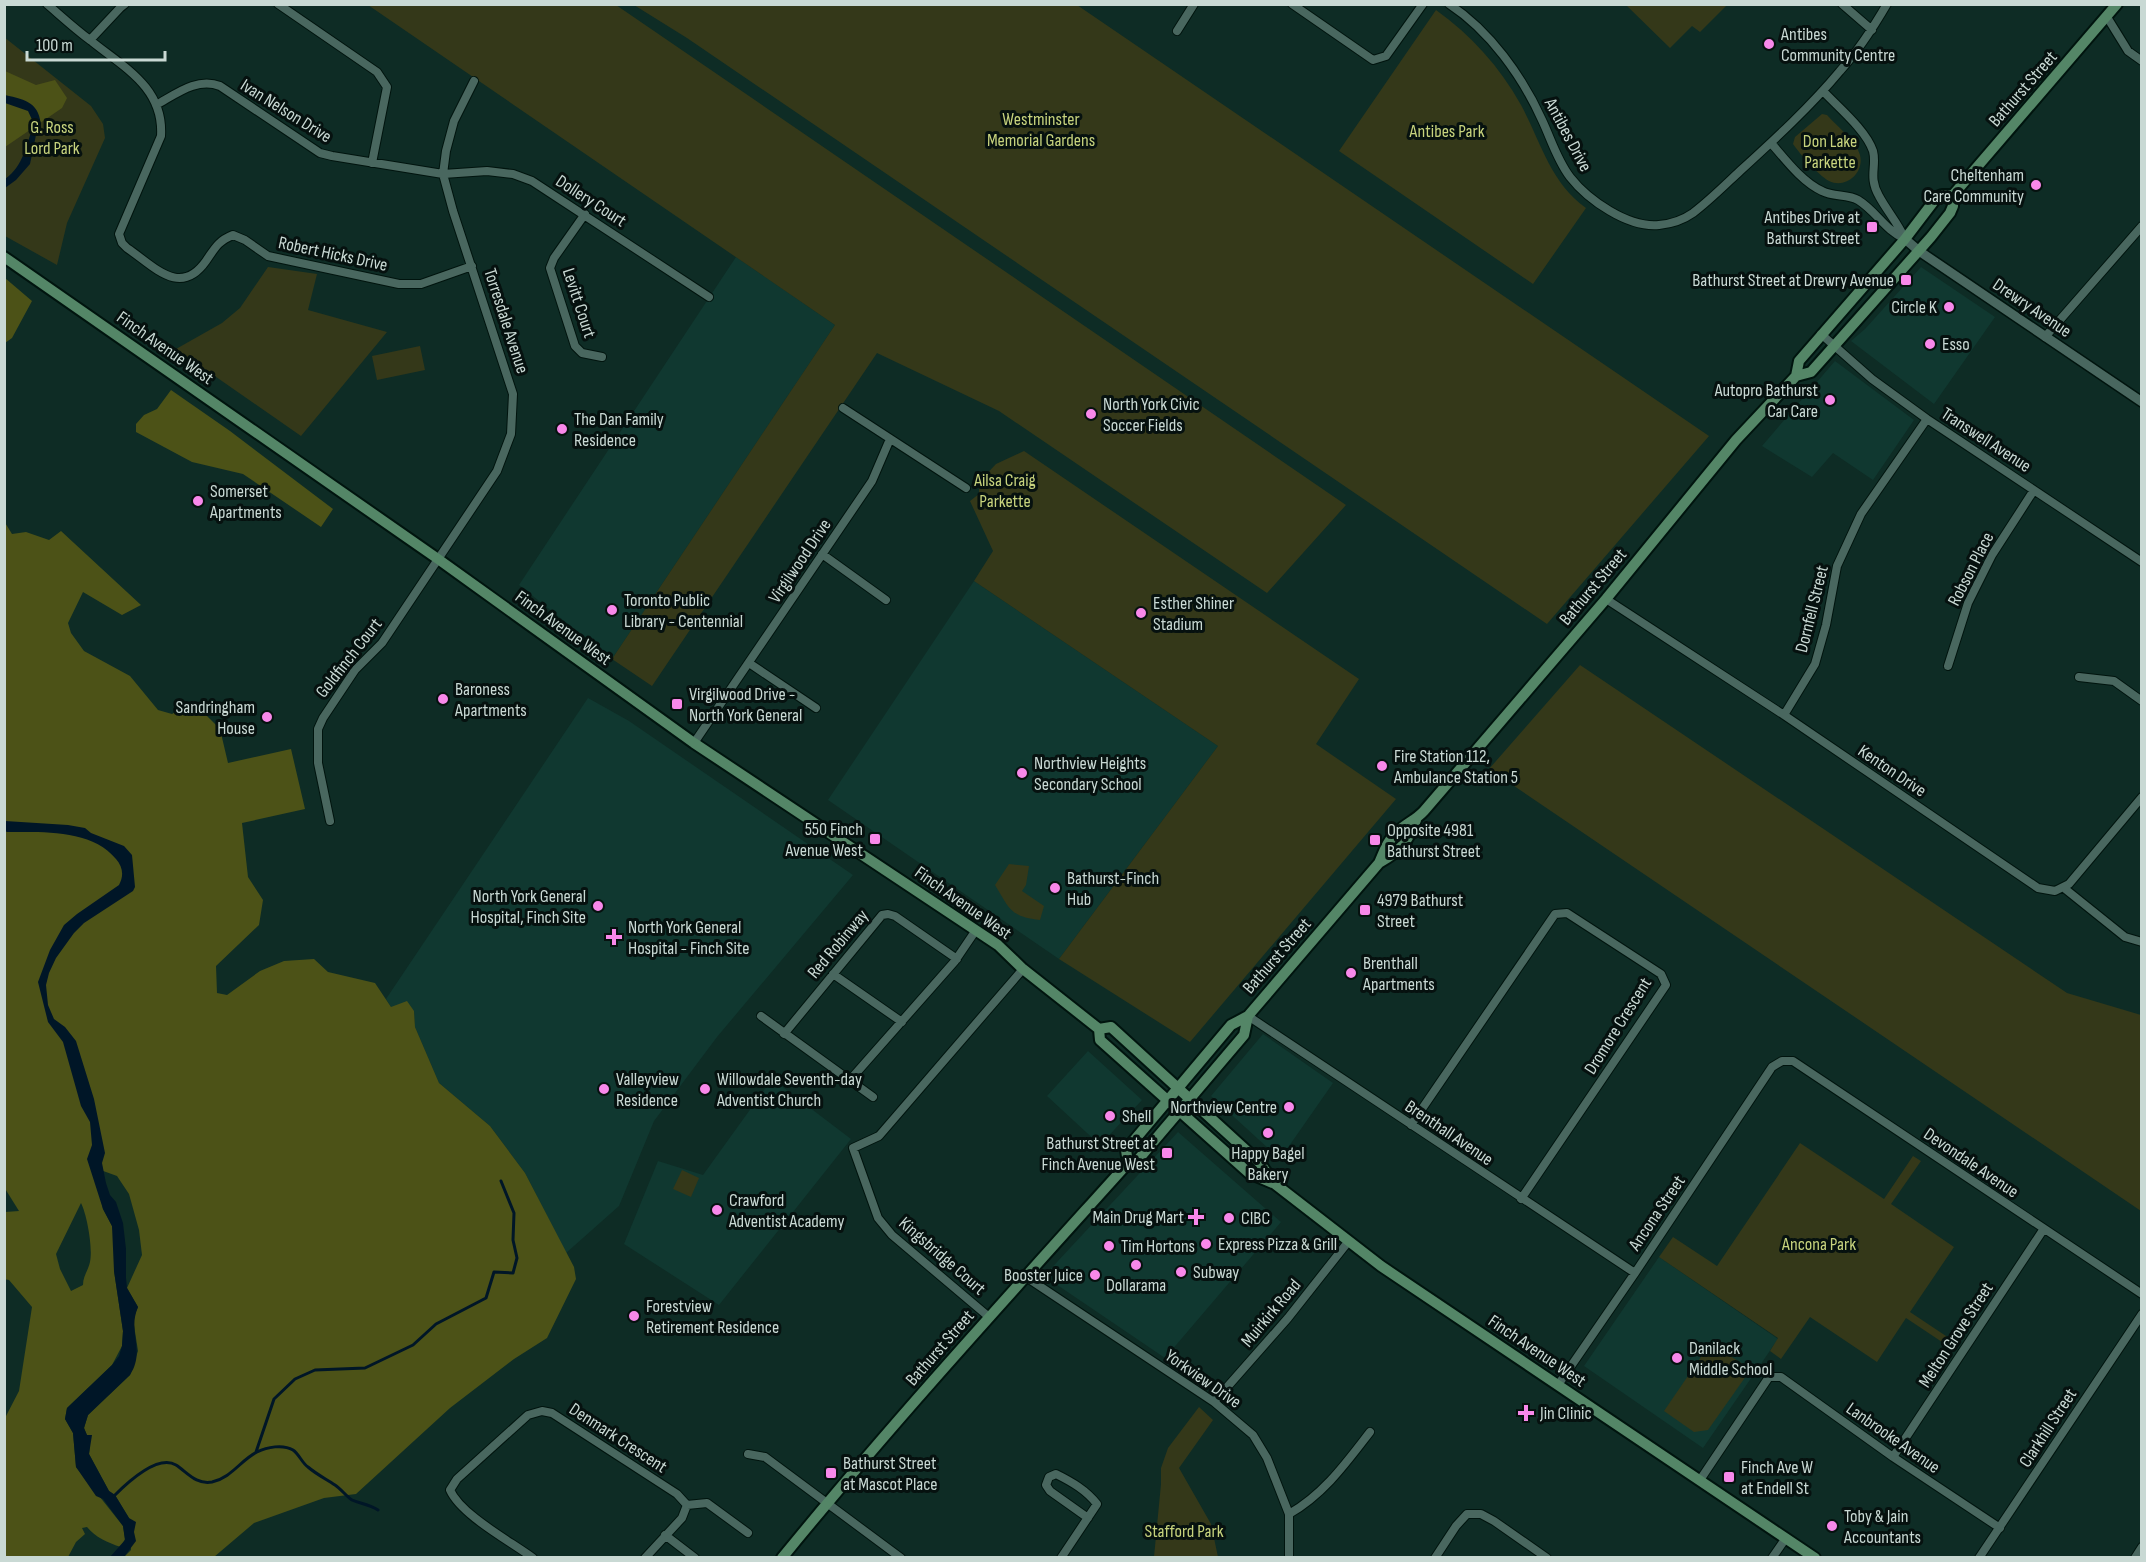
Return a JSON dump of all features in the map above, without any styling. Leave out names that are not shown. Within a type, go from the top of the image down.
[{"type":"main road","name":"Bathurst Street","points":[[1796,376],[1811,372],[1919,251],[1950,213],[1953,206],[1953,195],[2117,4]]},
{"type":"main road","name":"Bathurst Street","points":[[1128,1163],[1126,1150],[1167,1100],[1231,1025],[1248,1016],[1379,863],[1395,834],[1417,819],[1606,599],[1723,456],[1796,376],[1799,361],[1905,239],[1937,197],[1953,195]]},
{"type":"main road","name":"Finch Avenue West","points":[[4,257],[438,559],[694,743],[998,945],[1023,969],[1099,1029],[1100,1040],[1250,1173],[1275,1184],[1348,1242],[1815,1557]]},
{"type":"main road","name":"Bathurst Street","points":[[782,1557],[989,1317],[1128,1163],[1137,1161],[1190,1100],[1244,1035],[1248,1016]]},
{"type":"main road","name":"Finch Avenue West","points":[[1099,1029],[1111,1027],[1260,1163],[1275,1184]]},
{"type":"street","name":"Robert Hicks Drive","points":[[47,4],[133,73],[147,86],[156,105],[162,122],[161,136],[119,234],[122,243],[127,248],[173,279],[187,278],[200,270],[221,240],[233,235],[245,240],[268,256],[399,284],[421,284],[472,266]]},
{"type":"street","points":[[90,40],[125,4]]},
{"type":"street","points":[[278,4],[377,72],[384,80],[387,87],[372,163]]},
{"type":"street","points":[[1177,31],[1194,4]]},
{"type":"street","points":[[1292,4],[1373,60],[1386,56],[1423,4]]},
{"type":"street","points":[[1842,4],[1872,30]]},
{"type":"street","name":"Antibes Drive","points":[[1454,6],[1479,29],[1512,68],[1529,94],[1569,176],[1580,188],[1604,206],[1643,226],[1680,220],[1693,213],[1823,91],[1872,30],[1887,4]]},
{"type":"street","points":[[2107,17],[2128,51],[2142,61]]},
{"type":"street","name":"Torresdale Avenue","points":[[438,559],[497,471],[511,434],[513,394],[443,174],[454,121],[474,81]]},
{"type":"street","name":"Ivan Nelson Drive","points":[[156,105],[198,83],[211,82],[320,153],[443,174]]},
{"type":"street","points":[[1823,91],[1867,140],[1874,153],[1872,178],[1878,195],[1899,225],[1905,239]]},
{"type":"street","points":[[1771,142],[1804,179],[1822,192],[1856,198],[1893,233],[1905,239]]},
{"type":"street","name":"Dollery Court","points":[[443,174],[487,171],[513,174],[532,181],[709,297]]},
{"type":"street","name":"Levitt Court","points":[[585,214],[554,258],[550,268],[575,346],[582,353],[602,357]]},
{"type":"street","points":[[2045,337],[2142,226]]},
{"type":"street","name":"Drewry Avenue","points":[[1905,239],[1919,251],[2142,402]]},
{"type":"street","name":"Transwell Avenue","points":[[1821,334],[1872,380],[2142,562]]},
{"type":"street","points":[[843,408],[966,488]]},
{"type":"street","name":"Dornfell Street","points":[[1784,715],[1815,664],[1826,625],[1837,566],[1861,514],[1927,419]]},
{"type":"street","name":"Virgilwood Drive","points":[[694,743],[872,481],[890,439]]},
{"type":"street","name":"Robson Place","points":[[1948,666],[1968,603],[1977,584],[1992,555],[2034,490]]},
{"type":"street","points":[[822,554],[886,600]]},
{"type":"street","name":"Goldfinch Court","points":[[330,821],[318,763],[318,729],[322,718],[356,669],[382,643],[438,559]]},
{"type":"street","name":"Kenton Drive","points":[[1606,599],[1784,715],[2038,888],[2055,891],[2064,888]]},
{"type":"street","points":[[749,663],[816,708]]},
{"type":"street","points":[[2079,677],[2114,681],[2142,701]]},
{"type":"street","points":[[2142,798],[2064,888],[2125,937],[2142,942]]},
{"type":"street","name":"Dromore Crescent","points":[[1411,1125],[1555,914],[1568,913],[1660,974],[1666,985],[1521,1199]]},
{"type":"street","name":"Red Robinway","points":[[784,1034],[879,918],[888,914],[895,916],[957,959]]},
{"type":"street","points":[[850,1080],[957,959],[976,930]]},
{"type":"street","name":"Kingsbridge Court","points":[[989,1317],[892,1235],[878,1218],[853,1148],[879,1136],[1023,969]]},
{"type":"street","points":[[833,974],[902,1022]]},
{"type":"street","points":[[761,1016],[873,1097]]},
{"type":"street","name":"Brenthall Avenue","points":[[1248,1016],[1635,1274]]},
{"type":"street","name":"Devondale Avenue","points":[[1782,1061],[1793,1061],[2142,1294]]},
{"type":"street","name":"Ancona Street","points":[[1558,1385],[1635,1274],[1772,1067],[1782,1061]]},
{"type":"street","name":"Melton Grove Street","points":[[1893,1457],[2043,1230]]},
{"type":"street","name":"Muirkirk Road","points":[[1214,1402],[1288,1318],[1348,1242]]},
{"type":"street","name":"Yorkview Drive","points":[[1026,1278],[1214,1402],[1253,1435],[1267,1458],[1289,1514],[1289,1557]]},
{"type":"street","name":"Clarkhill Street","points":[[1979,1557],[2142,1314]]},
{"type":"street","name":"Lanbrooke Avenue","points":[[1700,1480],[1769,1377],[1781,1377],[1893,1457],[2000,1528]]},
{"type":"street","name":"Denmark Crescent","points":[[533,1557],[464,1510],[454,1500],[450,1490],[457,1479],[528,1415],[542,1411],[552,1413],[677,1494],[687,1505]]},
{"type":"street","points":[[1289,1514],[1312,1500],[1343,1468],[1370,1432]]},
{"type":"street","points":[[748,1454],[765,1457],[901,1557]]},
{"type":"street","points":[[1061,1557],[1088,1518],[1097,1504],[1087,1492],[1056,1473],[1049,1477],[1046,1485],[1050,1491],[1088,1518]]},
{"type":"street","points":[[645,1557],[682,1518],[687,1505],[706,1503],[748,1533]]},
{"type":"street","points":[[1436,1557],[1456,1526],[1467,1514],[1481,1514],[1547,1557]]},
{"type":"street","points":[[664,1535],[695,1557]]},
{"type":"street","points":[[1772,1557],[1786,1538]]},
{"type":"street","points":[[2135,1557],[2142,1547]]},
{"type":"shaded area","points":[[5,95],[31,104],[38,113],[41,128],[36,135],[30,164],[16,180],[5,188],[5,179],[20,161],[34,124],[28,111],[5,103]]},
{"type":"shaded area","points":[[736,257],[835,325],[612,659],[519,585]]},
{"type":"shaded area","points":[[1921,267],[1995,317],[1934,404],[1851,341],[1865,329]]},
{"type":"shaded area","points":[[1835,361],[1914,420],[1873,480],[1833,453],[1812,477],[1762,446]]},
{"type":"shaded area","name":"Northview Heights Secondary School","points":[[974,581],[1218,746],[1059,959],[828,800]]},
{"type":"shaded area","name":"North York General Hospital - Finch Site","points":[[588,698],[629,721],[853,875],[717,1037],[654,1121],[619,1206],[566,1253],[525,1173],[490,1126],[439,1083],[415,1027],[414,1011],[391,1007],[386,999]]},
{"type":"shaded area","points":[[5,821],[85,828],[91,833],[124,846],[132,855],[135,887],[133,891],[84,923],[74,933],[56,958],[46,985],[48,1005],[54,1019],[65,1027],[76,1041],[94,1099],[105,1153],[102,1163],[106,1183],[123,1223],[127,1288],[138,1307],[134,1325],[137,1349],[130,1375],[88,1415],[84,1428],[87,1435],[92,1435],[89,1454],[109,1491],[115,1495],[129,1518],[136,1522],[134,1532],[136,1541],[124,1557],[110,1557],[125,1540],[123,1526],[103,1499],[96,1496],[76,1467],[73,1433],[65,1419],[67,1408],[119,1356],[123,1331],[114,1271],[112,1226],[103,1209],[87,1159],[92,1145],[90,1122],[81,1106],[63,1042],[48,1022],[38,982],[50,950],[64,925],[119,885],[122,872],[116,859],[94,842],[66,834],[7,832]]},
{"type":"shaded area","name":"Northview Centre","points":[[1263,1034],[1333,1083],[1280,1159],[1211,1096]]},
{"type":"shaded area","points":[[1088,1051],[1142,1100],[1100,1145],[1047,1096]]},
{"type":"shaded area","name":"Crawford Adventist Academy","points":[[772,1079],[851,1139],[719,1305],[624,1244],[658,1161],[703,1175]]},
{"type":"shaded area","points":[[1178,1132],[1281,1222],[1165,1358],[1044,1276]]},
{"type":"shaded area","name":"Danilack Middle School","points":[[1659,1257],[1778,1339],[1703,1448],[1584,1366]]},
{"type":"green space","points":[[368,5],[616,5],[1346,505],[1267,593],[999,411],[877,353],[652,686],[612,659],[835,325]]},
{"type":"green space","name":"Westminster Memorial Gardens","points":[[634,5],[1077,5],[1709,436],[1547,624],[687,38]]},
{"type":"green space","points":[[1626,5],[1727,5],[1700,32],[1692,26],[1670,48]]},
{"type":"green space","name":"Antibes Park","points":[[1436,10],[1473,41],[1504,78],[1521,105],[1555,174],[1563,186],[1586,208],[1533,284],[1339,151]]},
{"type":"green space","name":"G. Ross Lord Park","points":[[4,37],[91,106],[103,124],[105,138],[67,223],[57,265],[5,236]]},
{"type":"green space","points":[[5,71],[36,85],[55,80],[67,98],[62,108],[5,147]]},
{"type":"green space","name":"Don Lake Parkette","points":[[1822,114],[1827,115],[1858,150],[1860,164],[1858,171],[1843,183],[1836,183],[1825,178],[1793,144],[1795,137]]},
{"type":"green space","points":[[268,267],[317,274],[308,310],[387,332],[301,436],[176,349],[222,323],[240,308]]},
{"type":"green space","points":[[5,278],[32,301],[12,338],[5,343]]},
{"type":"green space","points":[[420,346],[425,370],[377,380],[372,356]]},
{"type":"green space","points":[[171,390],[230,431],[333,509],[321,527],[243,474],[192,462],[136,432],[136,424],[144,415],[157,409]]},
{"type":"green space","name":"Ailsa Craig Parkette","points":[[1024,451],[1359,679],[1316,744],[1396,799],[1190,1042],[1059,959],[1218,746],[974,581],[993,551],[970,501],[979,494],[979,482],[996,464]]},
{"type":"green space","points":[[4,521],[12,534],[26,532],[49,540],[61,531],[141,605],[122,615],[83,592],[68,623],[71,633],[84,651],[130,676],[158,710],[172,714],[189,704],[203,712],[220,729],[228,763],[291,749],[305,809],[242,823],[248,877],[263,900],[259,925],[216,966],[217,993],[227,995],[260,971],[284,961],[314,959],[328,972],[375,983],[391,1007],[407,1001],[414,1011],[415,1027],[439,1083],[490,1126],[525,1173],[574,1267],[576,1279],[547,1338],[514,1359],[450,1408],[356,1494],[324,1498],[254,1523],[214,1557],[124,1557],[131,1550],[129,1518],[115,1495],[109,1491],[89,1454],[90,1443],[84,1428],[88,1415],[130,1375],[138,1351],[133,1319],[138,1307],[127,1288],[142,1255],[139,1230],[129,1194],[117,1176],[95,1168],[103,1209],[114,1235],[114,1271],[123,1331],[122,1346],[112,1365],[67,1408],[65,1419],[73,1433],[76,1467],[123,1526],[125,1539],[121,1547],[111,1544],[87,1527],[82,1528],[85,1534],[76,1542],[68,1557],[5,1557],[5,1418],[19,1391],[32,1307],[9,1280],[4,1279],[5,1212],[19,1211],[4,1187]],"holes":[[[81,1203],[91,1256],[83,1285],[71,1291],[60,1269],[56,1254]]]},
{"type":"green space","points":[[1580,665],[2067,993],[2141,1015],[2141,1211],[1489,769]]},
{"type":"green space","points":[[1009,864],[1029,866],[1026,885],[1022,891],[1044,906],[1040,920],[1022,916],[1012,910],[995,885]]},
{"type":"green space","name":"Ancona Park","points":[[1800,1143],[1884,1199],[1913,1156],[1921,1161],[1891,1204],[1954,1247],[1910,1312],[1952,1340],[1948,1346],[1906,1318],[1877,1362],[1810,1317],[1781,1359],[1770,1351],[1778,1338],[1659,1257],[1673,1237],[1717,1266]]},
{"type":"green space","points":[[682,1170],[699,1178],[691,1197],[673,1189]]},
{"type":"green space","points":[[1714,1346],[1751,1369],[1708,1430],[1694,1432],[1664,1411],[1703,1354],[1706,1357]]},
{"type":"green space","name":"Stafford Park","points":[[1199,1407],[1213,1420],[1179,1468],[1211,1524],[1218,1557],[1154,1557],[1161,1468],[1168,1448]]},
{"type":"waterway","points":[[256,1452],[274,1399],[295,1379],[315,1370],[365,1368],[413,1345],[436,1324],[486,1298],[494,1272],[513,1273],[517,1258],[513,1240],[514,1213],[501,1181]]},
{"type":"waterway","points":[[114,1496],[142,1472],[160,1464],[176,1465],[196,1480],[212,1482],[225,1477],[257,1452],[280,1447],[293,1450],[314,1472],[352,1500],[378,1510]]},
{"type":"place","name":"Antibes Community Centre","points":[[1769,44]]},
{"type":"place","name":"Cheltenham Care Community","points":[[2036,185]]},
{"type":"place","name":"Antibes Drive at Bathurst Street","points":[[1872,227]]},
{"type":"place","name":"Bathurst Street at Drewry Avenue","points":[[1906,280]]},
{"type":"place","name":"Circle K","points":[[1949,307]]},
{"type":"place","name":"Esso","points":[[1930,344]]},
{"type":"place","name":"Autopro Bathurst Car Care","points":[[1830,400]]},
{"type":"place","name":"North York Civic Soccer Fields","points":[[1091,414]]},
{"type":"place","name":"The Dan Family Residence","points":[[562,429]]},
{"type":"place","name":"Somerset Apartments","points":[[198,501]]},
{"type":"place","name":"Toronto Public Library - Centennial","points":[[612,610]]},
{"type":"place","name":"Esther Shiner Stadium","points":[[1141,613]]},
{"type":"place","name":"Baroness Apartments","points":[[443,699]]},
{"type":"place","name":"Virgilwood Drive - North York General","points":[[677,704]]},
{"type":"place","name":"Sandringham House","points":[[267,717]]},
{"type":"place","name":"Fire Station 112, Ambulance Station 5","points":[[1382,766]]},
{"type":"place","name":"Northview Heights Secondary School","points":[[1022,773]]},
{"type":"place","name":"550 Finch Avenue West","points":[[875,839]]},
{"type":"place","name":"Opposite 4981 Bathurst Street","points":[[1375,840]]},
{"type":"place","name":"Bathurst-Finch Hub","points":[[1055,888]]},
{"type":"place","name":"North York General Hospital, Finch Site","points":[[598,906]]},
{"type":"place","name":"4979 Bathurst Street","points":[[1365,910]]},
{"type":"place","name":"North York General Hospital - Finch Site","points":[[614,937]]},
{"type":"place","name":"Brenthall Apartments","points":[[1351,973]]},
{"type":"place","name":"Valleyview Residence","points":[[604,1089]]},
{"type":"place","name":"Willowdale Seventh-day Adventist Church","points":[[705,1089]]},
{"type":"place","name":"Northview Centre","points":[[1289,1107]]},
{"type":"place","name":"Shell","points":[[1110,1116]]},
{"type":"place","name":"Happy Bagel Bakery","points":[[1268,1133]]},
{"type":"place","name":"Bathurst Street at Finch Avenue West","points":[[1167,1153]]},
{"type":"place","name":"Crawford Adventist Academy","points":[[717,1210]]},
{"type":"place","name":"Main Drug Mart","points":[[1196,1217]]},
{"type":"place","name":"CIBC","points":[[1229,1218]]},
{"type":"place","name":"Express Pizza & Grill","points":[[1206,1244]]},
{"type":"place","name":"Tim Hortons","points":[[1109,1246]]},
{"type":"place","name":"Dollarama","points":[[1136,1265]]},
{"type":"place","name":"Subway","points":[[1181,1272]]},
{"type":"place","name":"Booster Juice","points":[[1095,1275]]},
{"type":"place","name":"Forestview Retirement Residence","points":[[634,1316]]},
{"type":"place","name":"Danilack Middle School","points":[[1677,1358]]},
{"type":"place","name":"Jin Clinic","points":[[1526,1413]]},
{"type":"place","name":"Bathurst Street at Mascot Place","points":[[831,1473]]},
{"type":"place","name":"Finch Ave W at Endell St","points":[[1729,1477]]},
{"type":"place","name":"Toby & Jain Accountants","points":[[1832,1526]]}]
